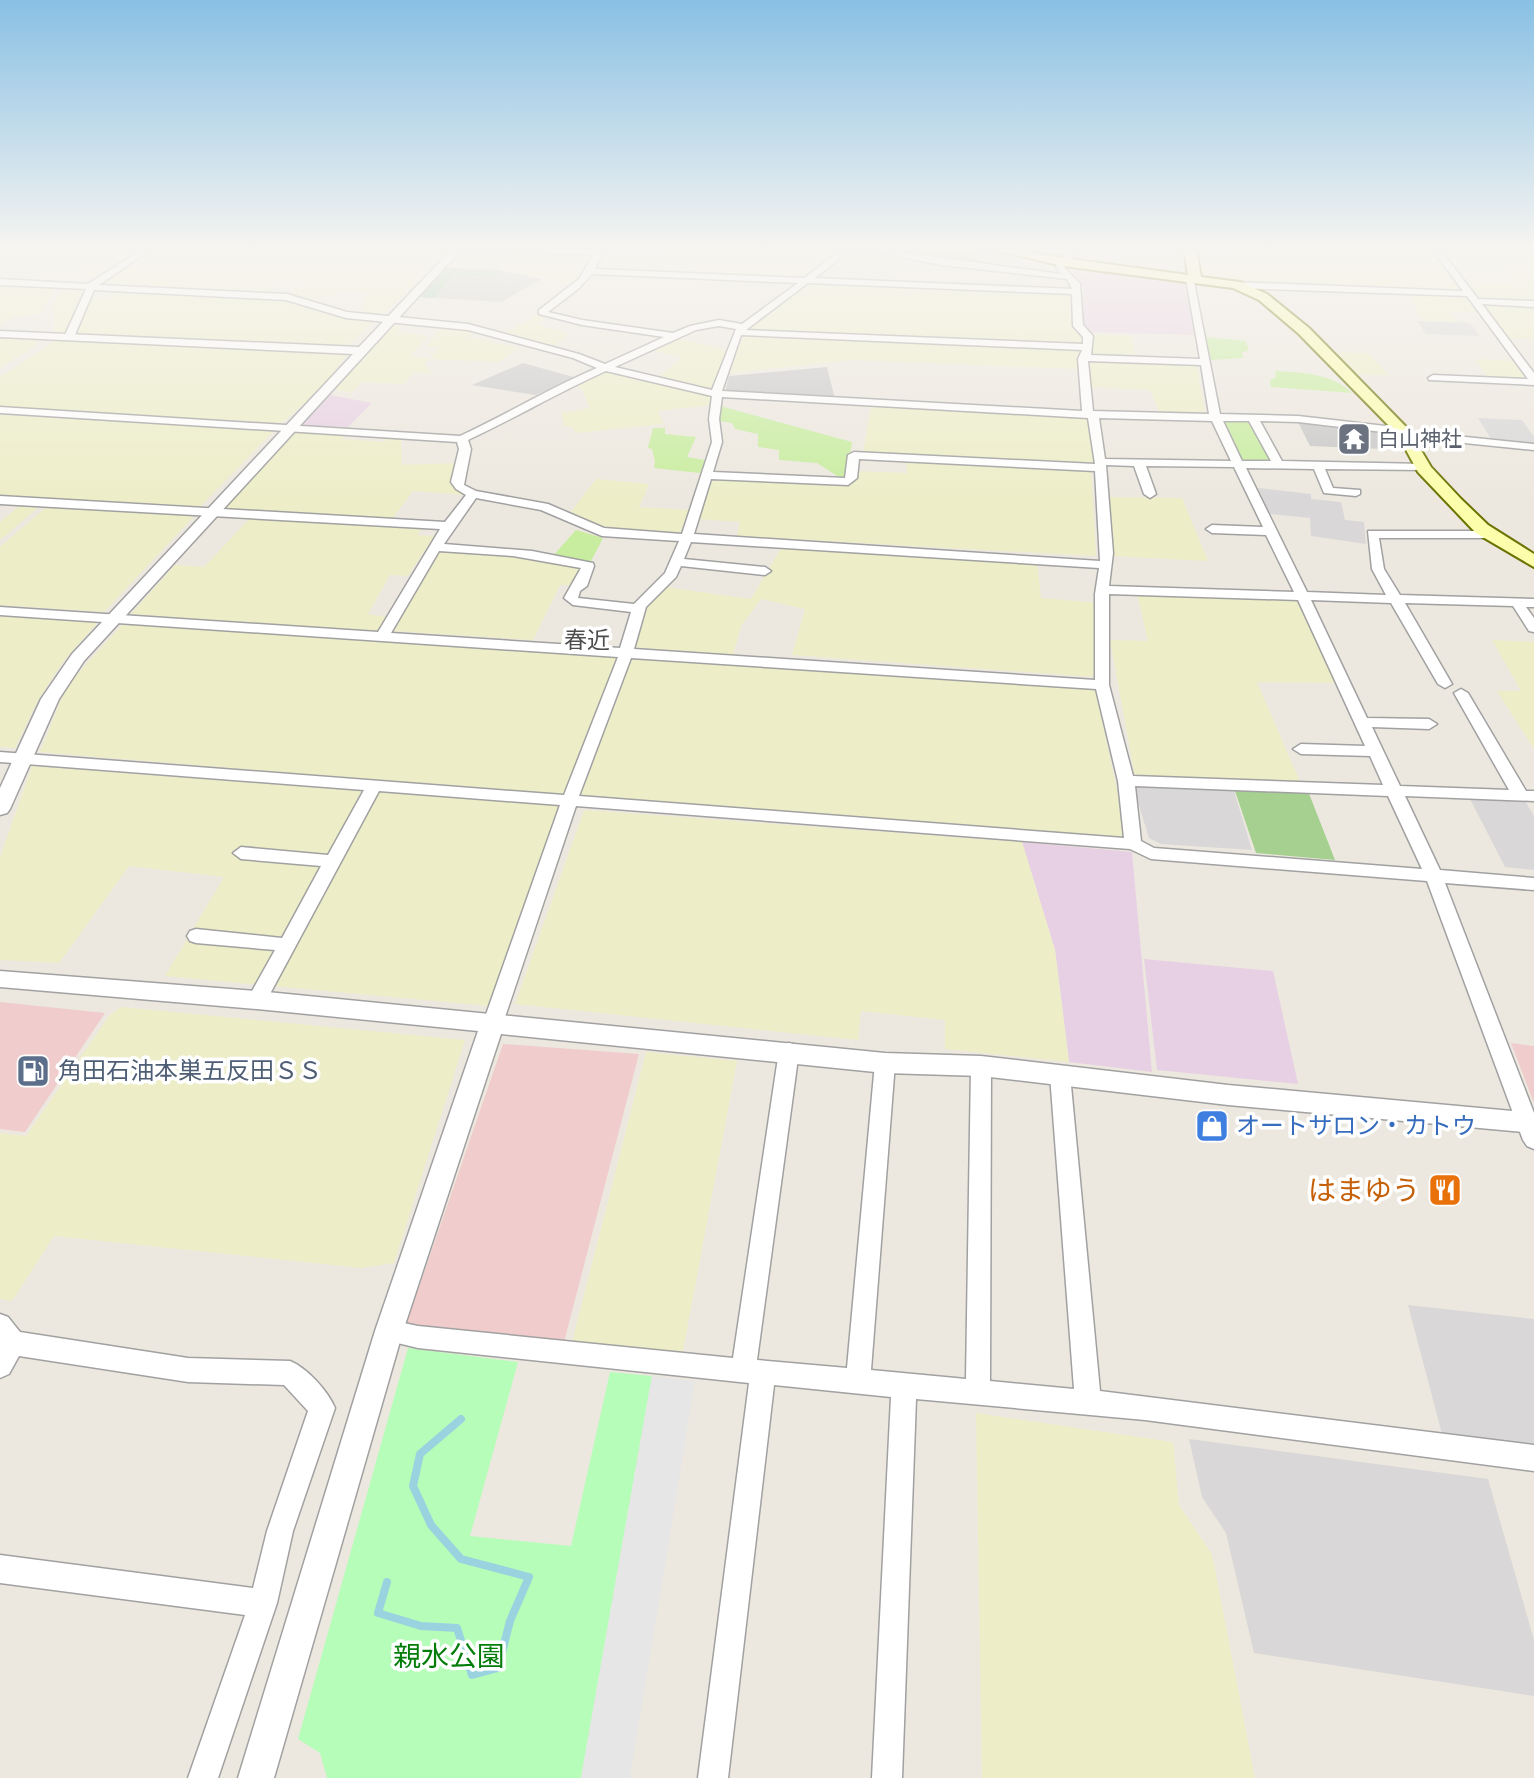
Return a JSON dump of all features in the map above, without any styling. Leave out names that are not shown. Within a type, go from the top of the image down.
[{"type":"main road","points":[[1304,332],[1404,433],[1424,467],[1455,503],[1492,535],[1534,562]]},
{"type":"street","points":[[68,337],[70,332]]},
{"type":"street","points":[[0,809],[61,682],[113,619],[381,332]]},
{"type":"street","points":[[489,332],[576,356],[604,367],[718,394],[1093,415],[1298,419],[1534,447]]},
{"type":"street","points":[[644,332],[673,337]]},
{"type":"street","points":[[0,410],[462,439],[514,415],[548,393],[684,332]]},
{"type":"street","points":[[256,1778],[389,1331],[569,802],[640,609],[646,597],[671,574],[707,475],[717,442],[714,419],[718,386],[738,332]]},
{"type":"street","points":[[782,332],[1204,362]]},
{"type":"street","points":[[1084,332],[1088,336],[1088,353],[1083,359],[1087,408],[1088,413],[1093,415]]},
{"type":"street","points":[[0,979],[257,1000],[789,1051],[885,1063],[981,1066],[1532,1128],[1434,876],[1304,597],[1215,416],[1200,332]]},
{"type":"street","points":[[1498,332],[1534,381]]},
{"type":"street","points":[[0,334],[363,351]]},
{"type":"street","points":[[1433,378],[1534,381]]},
{"type":"street","points":[[1093,415],[1100,465],[1106,565],[1103,590],[1102,685],[1125,781],[1133,844]]},
{"type":"street","points":[[1252,417],[1279,466]]},
{"type":"street","points":[[462,439],[465,449],[457,482],[460,487],[473,494],[544,507],[572,522],[602,532],[1106,565]]},
{"type":"street","points":[[707,475],[848,482],[852,478],[854,455],[1100,465],[1139,463],[1424,467]]},
{"type":"street","points":[[1139,463],[1150,494]]},
{"type":"street","points":[[1320,467],[1328,491],[1356,492]]},
{"type":"street","points":[[382,637],[448,526],[473,494]]},
{"type":"street","points":[[0,500],[448,526]]},
{"type":"street","points":[[1212,529],[1271,531]]},
{"type":"street","points":[[1445,684],[1378,569],[1372,534],[1492,535]]},
{"type":"street","points":[[437,547],[544,555],[588,566],[580,586],[574,589],[571,598],[573,601],[640,609]]},
{"type":"street","points":[[676,562],[765,571]]},
{"type":"street","points":[[1103,590],[1534,603]]},
{"type":"street","points":[[1517,603],[1534,628]]},
{"type":"street","points":[[0,611],[1102,685]]},
{"type":"street","points":[[1461,693],[1528,796]]},
{"type":"street","points":[[1362,722],[1429,724]]},
{"type":"street","points":[[1301,749],[1375,751]]},
{"type":"street","points":[[0,758],[1133,844],[1152,853],[1534,884]]},
{"type":"street","points":[[1125,781],[1528,796]]},
{"type":"street","points":[[257,1000],[373,787]]},
{"type":"street","points":[[241,853],[333,861]]},
{"type":"street","points":[[196,936],[287,945]]},
{"type":"street","points":[[713,1778],[753,1371],[789,1051]]},
{"type":"street","points":[[858,1381],[885,1063]]},
{"type":"street","points":[[978,1392],[981,1066]]},
{"type":"street","points":[[1060,1075],[1088,1402]]},
{"type":"street","points":[[389,1331],[418,1337],[1194,1413],[1534,1458]]},
{"type":"street","points":[[0,1366],[7,1334],[188,1370],[290,1373],[322,1408],[279,1531],[262,1603],[203,1778]]},
{"type":"street","points":[[887,1778],[904,1385]]},
{"type":"street","points":[[0,1569],[262,1603]]},
{"type":"shaded area","points":[[1093,332],[1194,332],[1194,335]]},
{"type":"shaded area","points":[[1425,332],[1477,332],[1480,336]]},
{"type":"shaded area","points":[[523,363],[577,378],[535,395],[472,385]]},
{"type":"shaded area","points":[[827,367],[835,399],[725,392],[729,376]]},
{"type":"shaded area","points":[[330,395],[372,403],[348,427],[301,425]]},
{"type":"shaded area","points":[[1478,418],[1522,420],[1534,437],[1534,444],[1493,442]]},
{"type":"shaded area","name":"白山神社","points":[[1297,420],[1397,432],[1408,450],[1310,446]]},
{"type":"shaded area","points":[[1258,488],[1311,494],[1311,499],[1341,502],[1345,520],[1364,522],[1366,544],[1311,536],[1310,518],[1269,514]]},
{"type":"shaded area","points":[[1133,786],[1234,791],[1252,850],[1161,844],[1149,838]]},
{"type":"shaded area","points":[[1469,797],[1524,799],[1534,816],[1534,870],[1505,867]]},
{"type":"shaded area","points":[[1022,842],[1132,852],[1152,1072],[1069,1062],[1055,950]]},
{"type":"shaded area","points":[[1144,959],[1273,971],[1298,1084],[1157,1070]]},
{"type":"shaded area","name":"角田石油本巣五反田ＳＳ","points":[[0,1002],[105,1013],[25,1132],[0,1129]]},
{"type":"shaded area","points":[[1511,1043],[1534,1046],[1534,1103]]},
{"type":"shaded area","points":[[503,1044],[639,1054],[564,1342],[406,1325]]},
{"type":"shaded area","points":[[1408,1305],[1534,1319],[1534,1445],[1442,1434]]},
{"type":"shaded area","points":[[652,1376],[695,1381],[630,1778],[581,1778]]},
{"type":"shaded area","points":[[1189,1439],[1488,1479],[1534,1640],[1534,1696],[1254,1653],[1226,1533],[1202,1497]]},
{"type":"green space","points":[[76,332],[362,332],[346,347],[75,334]]},
{"type":"green space","points":[[388,332],[428,335],[410,356],[429,358],[424,365],[432,373],[414,372],[403,384],[361,382],[351,393],[335,389]]},
{"type":"green space","points":[[437,332],[473,332],[469,337],[519,348],[499,362],[430,359],[438,347],[426,346]]},
{"type":"green space","points":[[507,332],[569,334],[549,349],[501,335]]},
{"type":"green space","points":[[793,332],[1078,332],[1085,338],[1083,344]]},
{"type":"green space","points":[[1504,332],[1534,332],[1534,339],[1508,338]]},
{"type":"green space","points":[[1092,334],[1131,336],[1136,359],[1093,357]]},
{"type":"green space","points":[[743,335],[1082,349],[1083,355],[1077,359],[1077,369],[851,360],[730,373]]},
{"type":"green space","points":[[0,337],[39,339],[34,346],[0,368]]},
{"type":"green space","points":[[1206,337],[1246,341],[1249,351],[1242,352],[1243,358],[1211,360]]},
{"type":"green space","points":[[675,338],[726,350],[713,390],[658,378],[682,357],[650,350]]},
{"type":"green space","points":[[57,340],[347,355],[323,387],[282,423],[0,408],[0,377]]},
{"type":"green space","points":[[1368,353],[1389,375],[1350,374],[1331,354]]},
{"type":"green space","points":[[1475,359],[1514,361],[1530,381],[1488,378]]},
{"type":"green space","points":[[1087,360],[1197,365],[1205,413],[1159,413],[1150,390],[1090,387]]},
{"type":"green space","points":[[607,370],[711,396],[711,405],[658,411],[663,424],[576,433],[573,428],[564,426],[561,413],[590,408],[581,388],[572,385]]},
{"type":"green space","points":[[1275,371],[1306,373],[1326,378],[1352,393],[1271,387],[1270,380],[1276,377]]},
{"type":"green space","points":[[720,406],[852,442],[847,476],[842,479],[817,463],[779,460],[779,450],[758,447],[758,434],[735,429],[732,423],[720,421]]},
{"type":"green space","points":[[871,406],[1088,418],[1094,466],[863,452]]},
{"type":"green space","points":[[0,415],[275,430],[200,507],[0,495]]},
{"type":"green space","points":[[1221,419],[1248,419],[1273,464],[1244,464]]},
{"type":"green space","points":[[653,428],[665,428],[665,434],[696,437],[687,457],[705,460],[700,473],[654,468],[652,449],[648,448]]},
{"type":"green space","points":[[295,430],[347,432],[342,439],[384,442],[390,434],[401,435],[402,465],[457,463],[451,485],[464,495],[413,491],[392,519],[229,512],[225,508]]},
{"type":"green space","points":[[906,460],[1091,470],[1096,556],[737,536],[740,522],[697,519],[713,480],[851,485],[855,471],[907,473]]},
{"type":"green space","points":[[596,479],[649,484],[639,507],[690,510],[679,534],[607,529],[590,524],[571,512]]},
{"type":"green space","points":[[1108,497],[1182,498],[1208,561],[1110,556]]},
{"type":"green space","points":[[23,503],[41,505],[0,540],[0,522]]},
{"type":"green space","points":[[49,505],[197,513],[104,612],[0,605],[0,547]]},
{"type":"green space","points":[[251,517],[421,529],[417,535],[434,536],[408,576],[390,575],[368,614],[387,617],[376,632],[131,614],[175,565],[204,567]]},
{"type":"green space","points":[[576,530],[603,538],[589,565],[551,558]]},
{"type":"green space","points":[[781,548],[1037,562],[1041,598],[1099,603],[1095,677],[792,655],[805,609],[761,599],[741,626],[733,655],[633,647],[648,603],[664,587],[751,599]]},
{"type":"green space","points":[[439,551],[518,554],[580,568],[573,585],[560,585],[533,640],[393,631]]},
{"type":"green space","points":[[1137,594],[1299,599],[1338,683],[1257,682],[1300,782],[1135,777],[1110,640],[1148,641]]},
{"type":"green space","points":[[0,616],[97,623],[62,663],[37,702],[15,748],[0,747]]},
{"type":"green space","points":[[124,623],[617,657],[565,796],[40,752],[67,685]]},
{"type":"green space","points":[[1492,640],[1534,642],[1534,749],[1497,691],[1521,691]]},
{"type":"green space","points":[[630,657],[1095,688],[1127,837],[579,797]]},
{"type":"green space","points":[[32,766],[560,806],[489,1006],[165,976],[224,877],[129,866],[59,963],[0,960],[0,857]]},
{"type":"green space","points":[[1234,788],[1308,791],[1335,860],[1256,853]]},
{"type":"green space","points":[[584,810],[1022,842],[1055,950],[1069,1062],[945,1049],[945,1020],[861,1011],[858,1040],[515,1004]]},
{"type":"green space","points":[[121,1007],[465,1040],[394,1263],[361,1268],[54,1236],[12,1301],[0,1299],[0,1133],[26,1136],[109,1016]]},
{"type":"green space","points":[[646,1052],[737,1061],[682,1356],[572,1342]]},
{"type":"green space","name":"親水公園","points":[[408,1348],[518,1362],[470,1536],[571,1546],[610,1372],[652,1376],[581,1778],[327,1778],[320,1753],[298,1739]]},
{"type":"green space","points":[[976,1413],[1173,1442],[1179,1505],[1212,1554],[1255,1778],[982,1778]]},
{"type":"waterway","points":[[387,1582],[378,1613],[421,1626],[457,1628],[472,1675],[498,1668],[510,1621],[529,1577],[461,1559],[431,1525],[413,1486],[420,1454],[461,1419]]},
{"type":"place","name":"白山神社","points":[[1354,439]]},
{"type":"place","name":"角田石油本巣五反田ＳＳ","points":[[33,1071]]},
{"type":"place","name":"オートサロン・カトウ","points":[[1212,1126]]},
{"type":"place","name":"はまゆう","points":[[1445,1190]]},
{"type":"district","name":"春近","points":[[587,640]]}]
